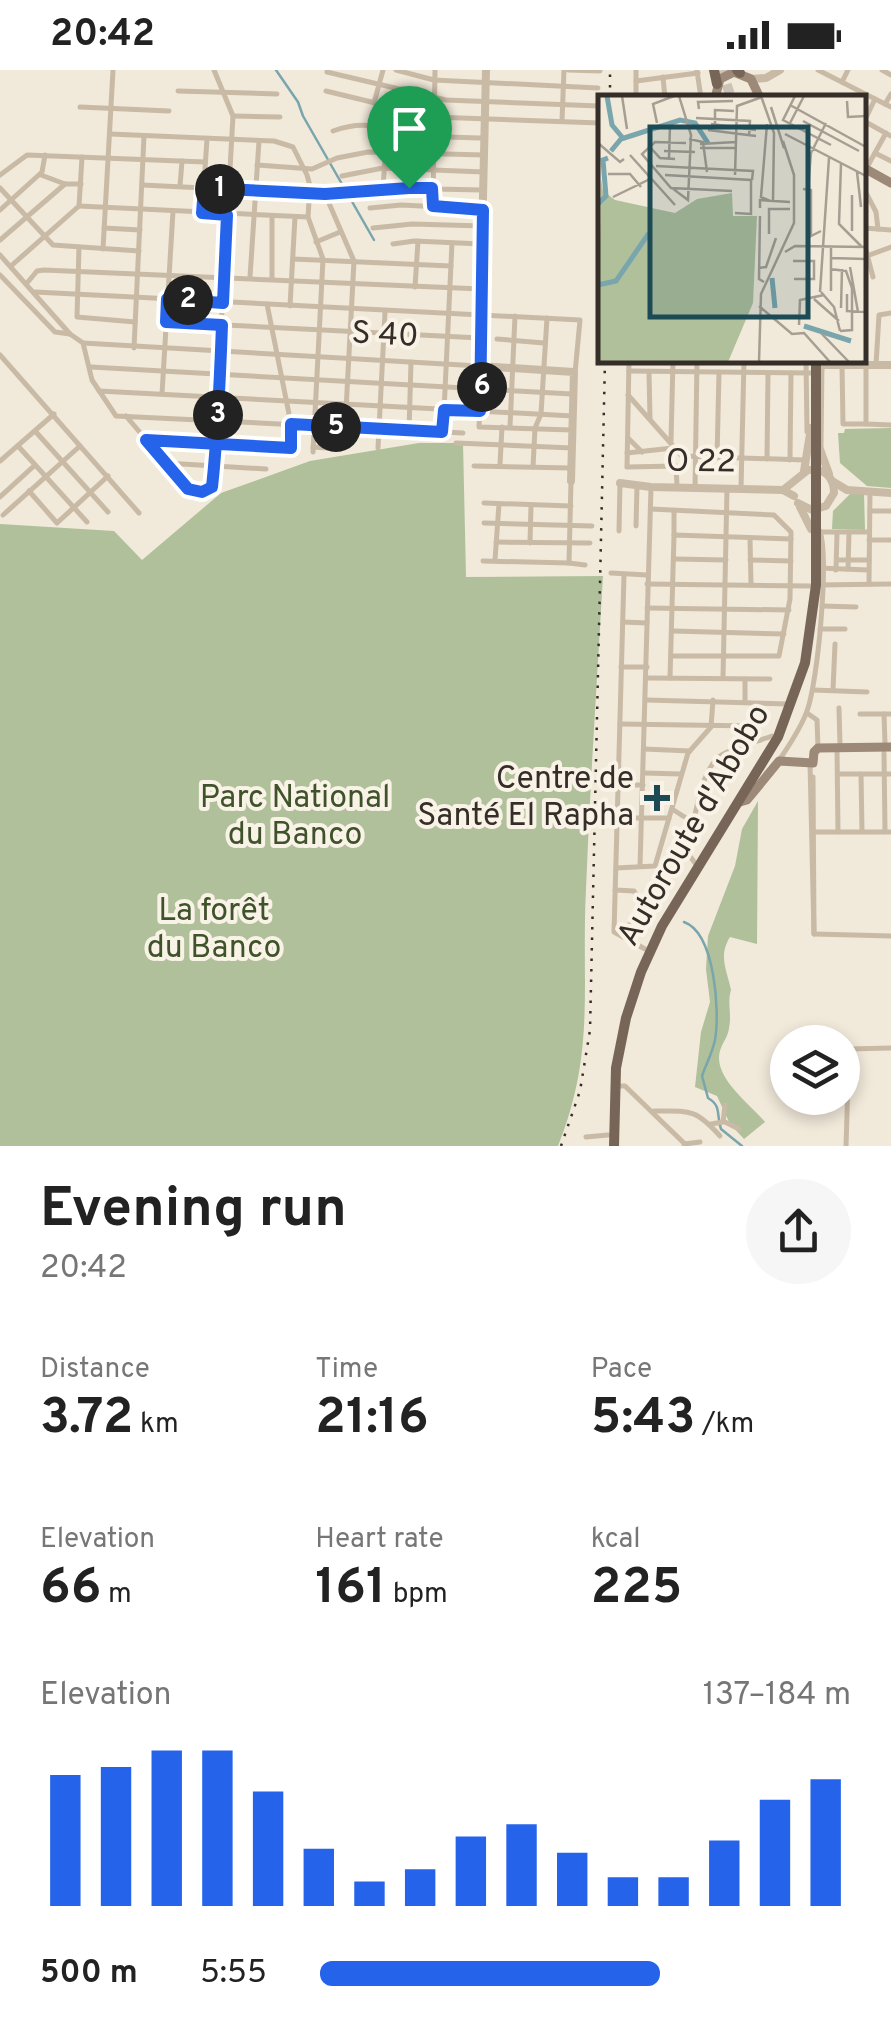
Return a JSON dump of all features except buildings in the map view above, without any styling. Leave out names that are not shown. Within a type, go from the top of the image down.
[{"type":"main road","points":[[714,70],[716,90]]},
{"type":"main road","points":[[716,90],[726,75],[742,74],[759,93]]},
{"type":"main road","points":[[866,170],[891,183]]},
{"type":"main road","name":"Autoroute d'Abobo","points":[[610,1142],[626,1018],[644,964],[662,926],[778,737],[809,645],[816,585],[818,508],[809,464],[814,434],[814,365]]},
{"type":"main road","name":"Autoroute d'Abobo","points":[[610,1142],[609,1086],[629,990],[645,948],[772,736],[787,704],[819,568],[817,534]]},
{"type":"main road","points":[[740,802],[747,800],[779,761],[811,763],[812,748],[888,747]]},
{"type":"street","points":[[104,249],[113,70]]},
{"type":"street","points":[[126,416],[188,489],[202,492],[212,487],[234,116],[214,70]]},
{"type":"street","points":[[374,103],[383,70]]},
{"type":"street","points":[[396,70],[434,80],[598,88]]},
{"type":"street","points":[[433,206],[435,70]]},
{"type":"street","points":[[473,154],[485,119],[486,70]]},
{"type":"street","points":[[562,121],[566,70],[600,71]]},
{"type":"street","points":[[636,70],[636,95]]},
{"type":"street","points":[[759,93],[766,78],[780,70]]},
{"type":"street","points":[[818,70],[860,95]]},
{"type":"street","points":[[842,82],[848,70]]},
{"type":"street","points":[[882,70],[891,75]]},
{"type":"street","points":[[636,81],[697,71]]},
{"type":"street","points":[[328,72],[433,97],[598,106]]},
{"type":"street","points":[[742,74],[766,78]]},
{"type":"street","points":[[663,77],[665,95]]},
{"type":"street","points":[[178,91],[277,94]]},
{"type":"street","points":[[326,91],[433,117],[598,122]]},
{"type":"street","points":[[866,97],[888,106],[891,94]]},
{"type":"street","points":[[866,118],[875,99]]},
{"type":"street","points":[[80,106],[169,111]]},
{"type":"street","points":[[234,116],[280,117]]},
{"type":"street","points":[[866,123],[888,135],[866,167]]},
{"type":"street","points":[[333,131],[360,124],[433,136],[480,138]]},
{"type":"street","points":[[383,188],[387,128]]},
{"type":"street","points":[[110,134],[259,140],[290,145],[310,184],[308,218],[323,259],[313,450],[342,448],[354,261],[325,194]]},
{"type":"street","points":[[134,348],[144,136]]},
{"type":"street","points":[[480,138],[484,190],[479,427],[572,430]]},
{"type":"street","points":[[202,213],[206,139]]},
{"type":"street","points":[[250,278],[259,140]]},
{"type":"street","points":[[257,165],[304,169],[321,167],[337,158],[383,152],[484,155]]},
{"type":"street","points":[[875,153],[891,161]]},
{"type":"street","points":[[0,175],[24,156],[205,162]]},
{"type":"street","points":[[0,210],[40,175],[45,156]]},
{"type":"street","points":[[79,206],[82,157]]},
{"type":"street","points":[[180,186],[182,161]]},
{"type":"street","points":[[342,176],[383,168],[484,172]]},
{"type":"street","points":[[40,175],[65,184],[80,184]]},
{"type":"street","points":[[0,240],[65,184]]},
{"type":"street","points":[[142,185],[309,194],[383,188],[484,190]]},
{"type":"street","points":[[0,188],[55,246],[139,251]]},
{"type":"street","points":[[866,194],[876,212],[878,229]]},
{"type":"street","points":[[70,334],[55,332],[1,277],[79,206],[308,218]]},
{"type":"street","points":[[370,208],[433,206],[483,210]]},
{"type":"street","points":[[162,394],[173,211]]},
{"type":"street","points":[[272,216],[272,278]]},
{"type":"street","points":[[290,306],[294,217]]},
{"type":"street","points":[[373,228],[412,224],[483,226]]},
{"type":"street","points":[[104,228],[140,230]]},
{"type":"street","points":[[866,228],[891,230]]},
{"type":"street","points":[[316,242],[340,232]]},
{"type":"street","points":[[414,287],[418,241]]},
{"type":"street","points":[[442,432],[452,243]]},
{"type":"street","points":[[393,244],[482,244]]},
{"type":"street","points":[[79,247],[78,318],[135,322]]},
{"type":"street","points":[[866,256],[891,247]]},
{"type":"street","points":[[0,255],[70,334],[83,343],[92,380],[116,416],[463,434]]},
{"type":"street","points":[[293,259],[451,266]]},
{"type":"street","points":[[866,259],[873,277]]},
{"type":"street","points":[[27,283],[40,270],[481,289]]},
{"type":"street","points":[[35,292],[580,320],[572,430],[569,563]]},
{"type":"street","points":[[146,440],[291,448],[291,424],[267,304]]},
{"type":"street","points":[[378,448],[385,312]]},
{"type":"street","points":[[866,424],[879,315],[891,312]]},
{"type":"street","points":[[510,428],[515,316]]},
{"type":"street","points":[[533,467],[534,428],[541,414],[547,318]]},
{"type":"street","points":[[166,322],[480,338]]},
{"type":"street","points":[[498,339],[544,343]]},
{"type":"street","name":"S 40","points":[[83,343],[575,374]]},
{"type":"street","points":[[88,358],[95,344]]},
{"type":"street","points":[[0,355],[3,365],[54,414],[140,513]]},
{"type":"street","points":[[409,431],[412,362]]},
{"type":"street","points":[[629,362],[627,467],[676,467],[677,488]]},
{"type":"street","points":[[672,446],[673,362]]},
{"type":"street","points":[[694,489],[697,362]]},
{"type":"street","points":[[741,490],[744,362]]},
{"type":"street","points":[[842,364],[842,423],[891,424]]},
{"type":"street","points":[[629,372],[791,373],[814,365],[891,365]]},
{"type":"street","points":[[814,365],[822,456]]},
{"type":"street","points":[[809,464],[814,365]]},
{"type":"street","points":[[91,367],[574,394]]},
{"type":"street","points":[[649,372],[650,419]]},
{"type":"street","points":[[717,458],[719,372]]},
{"type":"street","points":[[767,460],[768,372]]},
{"type":"street","points":[[790,460],[791,373]]},
{"type":"street","points":[[99,391],[573,416]]},
{"type":"street","points":[[628,395],[682,456],[790,460],[809,464],[847,490]]},
{"type":"street","points":[[0,461],[54,414]]},
{"type":"street","points":[[500,466],[502,428]]},
{"type":"street","points":[[36,430],[108,512]]},
{"type":"street","points":[[814,434],[832,479],[833,497]]},
{"type":"street","points":[[814,434],[809,464],[783,490],[818,508],[847,490],[891,493]]},
{"type":"street","points":[[628,438],[642,452]]},
{"type":"street","points":[[456,442],[572,448]]},
{"type":"street","points":[[18,446],[87,522]]},
{"type":"street","points":[[3,515],[80,446]]},
{"type":"street","points":[[627,453],[672,446]]},
{"type":"street","points":[[166,464],[266,469]]},
{"type":"street","points":[[0,497],[35,465]]},
{"type":"street","points":[[474,466],[572,468]]},
{"type":"street","points":[[29,492],[56,522],[108,476]]},
{"type":"street","points":[[794,482],[796,499],[817,534],[870,532]]},
{"type":"street","points":[[619,530],[620,483]]},
{"type":"street","name":"O 22","points":[[620,483],[651,488],[783,490]]},
{"type":"street","points":[[636,526],[638,486]]},
{"type":"street","points":[[640,866],[651,488]]},
{"type":"street","points":[[723,678],[728,489]]},
{"type":"street","points":[[869,584],[870,491]]},
{"type":"street","points":[[484,503],[571,506]]},
{"type":"street","points":[[495,560],[498,504]]},
{"type":"street","points":[[530,543],[531,504]]},
{"type":"street","points":[[650,508],[776,516],[789,528],[791,539],[791,586],[777,657],[671,656]]},
{"type":"street","points":[[670,678],[674,511]]},
{"type":"street","points":[[870,511],[891,511]]},
{"type":"street","points":[[484,523],[592,526]]},
{"type":"street","points":[[836,570],[837,532]]},
{"type":"street","points":[[848,570],[849,532]]},
{"type":"street","points":[[674,535],[791,539]]},
{"type":"street","points":[[750,538],[751,585]]},
{"type":"street","points":[[870,540],[891,540]]},
{"type":"street","points":[[496,542],[590,544]]},
{"type":"street","points":[[674,558],[726,560]]},
{"type":"street","points":[[750,560],[791,561]]},
{"type":"street","points":[[837,560],[869,560]]},
{"type":"street","points":[[482,561],[585,565]]},
{"type":"street","points":[[819,568],[869,570]]},
{"type":"street","points":[[611,572],[647,575]]},
{"type":"street","points":[[624,575],[614,932],[645,948]]},
{"type":"street","points":[[647,584],[891,584]]},
{"type":"street","points":[[779,761],[807,713],[814,690],[822,606],[816,585]]},
{"type":"street","points":[[822,606],[856,607]]},
{"type":"street","points":[[648,608],[788,610]]},
{"type":"street","points":[[623,622],[646,622]]},
{"type":"street","points":[[820,629],[846,629]]},
{"type":"street","points":[[672,631],[784,634]]},
{"type":"street","points":[[833,690],[835,644]]},
{"type":"street","points":[[621,666],[647,667]]},
{"type":"street","points":[[647,678],[770,679]]},
{"type":"street","points":[[745,679],[745,702]]},
{"type":"street","points":[[814,690],[867,692]]},
{"type":"street","points":[[646,700],[787,704]]},
{"type":"street","points":[[616,868],[656,866],[690,750],[712,725],[713,700]]},
{"type":"street","points":[[838,832],[839,708]]},
{"type":"street","points":[[807,713],[817,720],[818,746]]},
{"type":"street","points":[[812,832],[888,832],[888,714],[860,714]]},
{"type":"street","points":[[619,724],[752,726]]},
{"type":"street","points":[[695,863],[689,855],[694,823],[713,763],[724,754],[772,736]]},
{"type":"street","points":[[644,749],[690,750]]},
{"type":"street","points":[[811,763],[814,934],[891,936]]},
{"type":"street","points":[[643,773],[681,774]]},
{"type":"street","points":[[838,774],[887,774]]},
{"type":"street","points":[[860,774],[862,832]]},
{"type":"street","points":[[617,784],[642,785]]},
{"type":"street","points":[[672,809],[694,823]]},
{"type":"street","points":[[617,818],[670,818]]},
{"type":"street","points":[[615,890],[634,891],[640,902]]},
{"type":"street","points":[[622,936],[629,925]]},
{"type":"street","points":[[846,1146],[849,1049],[891,1048]]},
{"type":"street","points":[[620,1086],[686,1145],[700,1142]]},
{"type":"street","points":[[722,1123],[725,1105]]},
{"type":"street","points":[[651,1111],[687,1110],[720,1136]]},
{"type":"street","points":[[708,1124],[722,1123],[739,1129]]},
{"type":"street","points":[[586,1137],[610,1142]]},
{"type":"green space","points":[[891,428],[891,488],[867,486],[840,463],[838,433],[845,429]]},
{"type":"green space","name":"La forêt du Banco","points":[[419,443],[463,443],[466,577],[603,576],[582,1049],[578,1080],[558,1146],[0,1146],[0,524],[114,531],[142,560],[221,493],[310,461]]},
{"type":"green space","points":[[850,494],[864,494],[865,530],[832,529],[833,511]]},
{"type":"green space","points":[[758,801],[757,944],[730,937],[726,944],[730,1023],[719,1058],[724,1076],[765,1122],[744,1139],[730,1124],[717,1096],[695,1087],[701,1032],[710,1002],[708,936],[735,866],[742,829]]},
{"type":"waterway","points":[[276,70],[298,102],[374,240]]},
{"type":"waterway","points":[[684,922],[703,941],[716,993],[715,1040],[702,1076],[708,1098],[717,1108],[721,1129],[742,1146]]},
{"type":"tunnel","points":[[722,70],[730,95]]},
{"type":"railway","points":[[610,70],[610,95]]},
{"type":"railway","points":[[561,1146],[580,1091],[590,1030],[605,362]]},
{"type":"place","name":"Centre de Santé El Rapha","points":[[657,798]]},
{"type":"route","points":[[409,188],[325,194],[204,188],[202,213],[227,215],[223,303],[167,299],[166,322],[222,325],[217,442],[212,487],[202,492],[188,489],[146,440],[217,442],[291,448],[291,424],[442,432],[444,410],[480,411],[483,210],[433,206],[432,188],[409,188]]},
{"type":"park label","name":"Parc National du Banco","points":[[295,818]]}]
